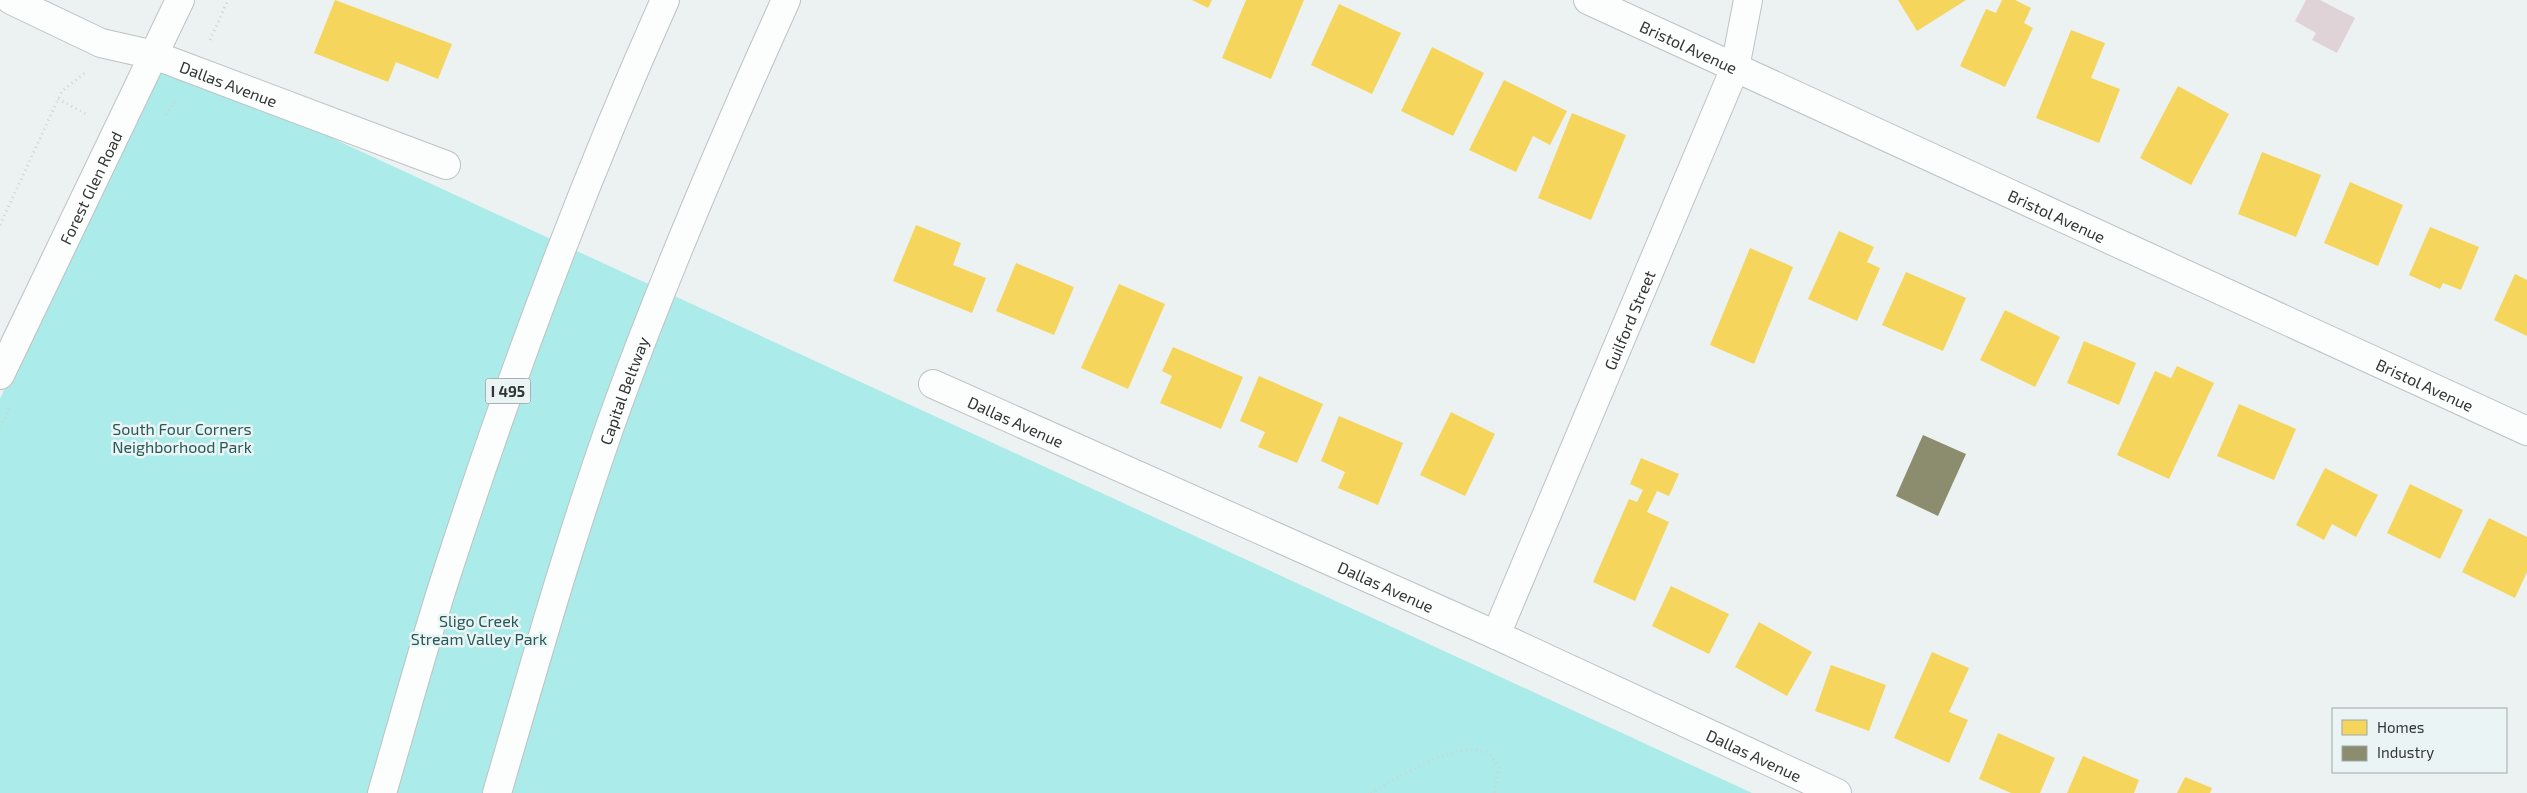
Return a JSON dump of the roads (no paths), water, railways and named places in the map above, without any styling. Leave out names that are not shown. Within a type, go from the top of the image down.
[{"type":"main road","name":"Dallas Avenue","points":[[11,0],[102,43],[154,55],[446,165]]},
{"type":"main road","name":"Forest Glen Road","points":[[0,375],[180,0]]},
{"type":"main road","name":"I 495","points":[[382,793],[447,571],[519,360],[622,96],[665,0]]},
{"type":"main road","name":"Capital Beltway","points":[[497,793],[552,604],[618,404],[722,142],[786,0]]},
{"type":"main road","name":"Bristol Avenue","points":[[1588,0],[2527,431]]},
{"type":"main road","name":"Guilford Street","points":[[1496,636],[1735,68],[1748,0]]},
{"type":"main road","name":"Dallas Avenue","points":[[934,384],[1496,636],[1837,793]]},
{"type":"park label","name":"South Four Corners Neighborhood Park","points":[[182,437]]},
{"type":"park label","name":"Sligo Creek Stream Valley Park","points":[[479,629]]}]
